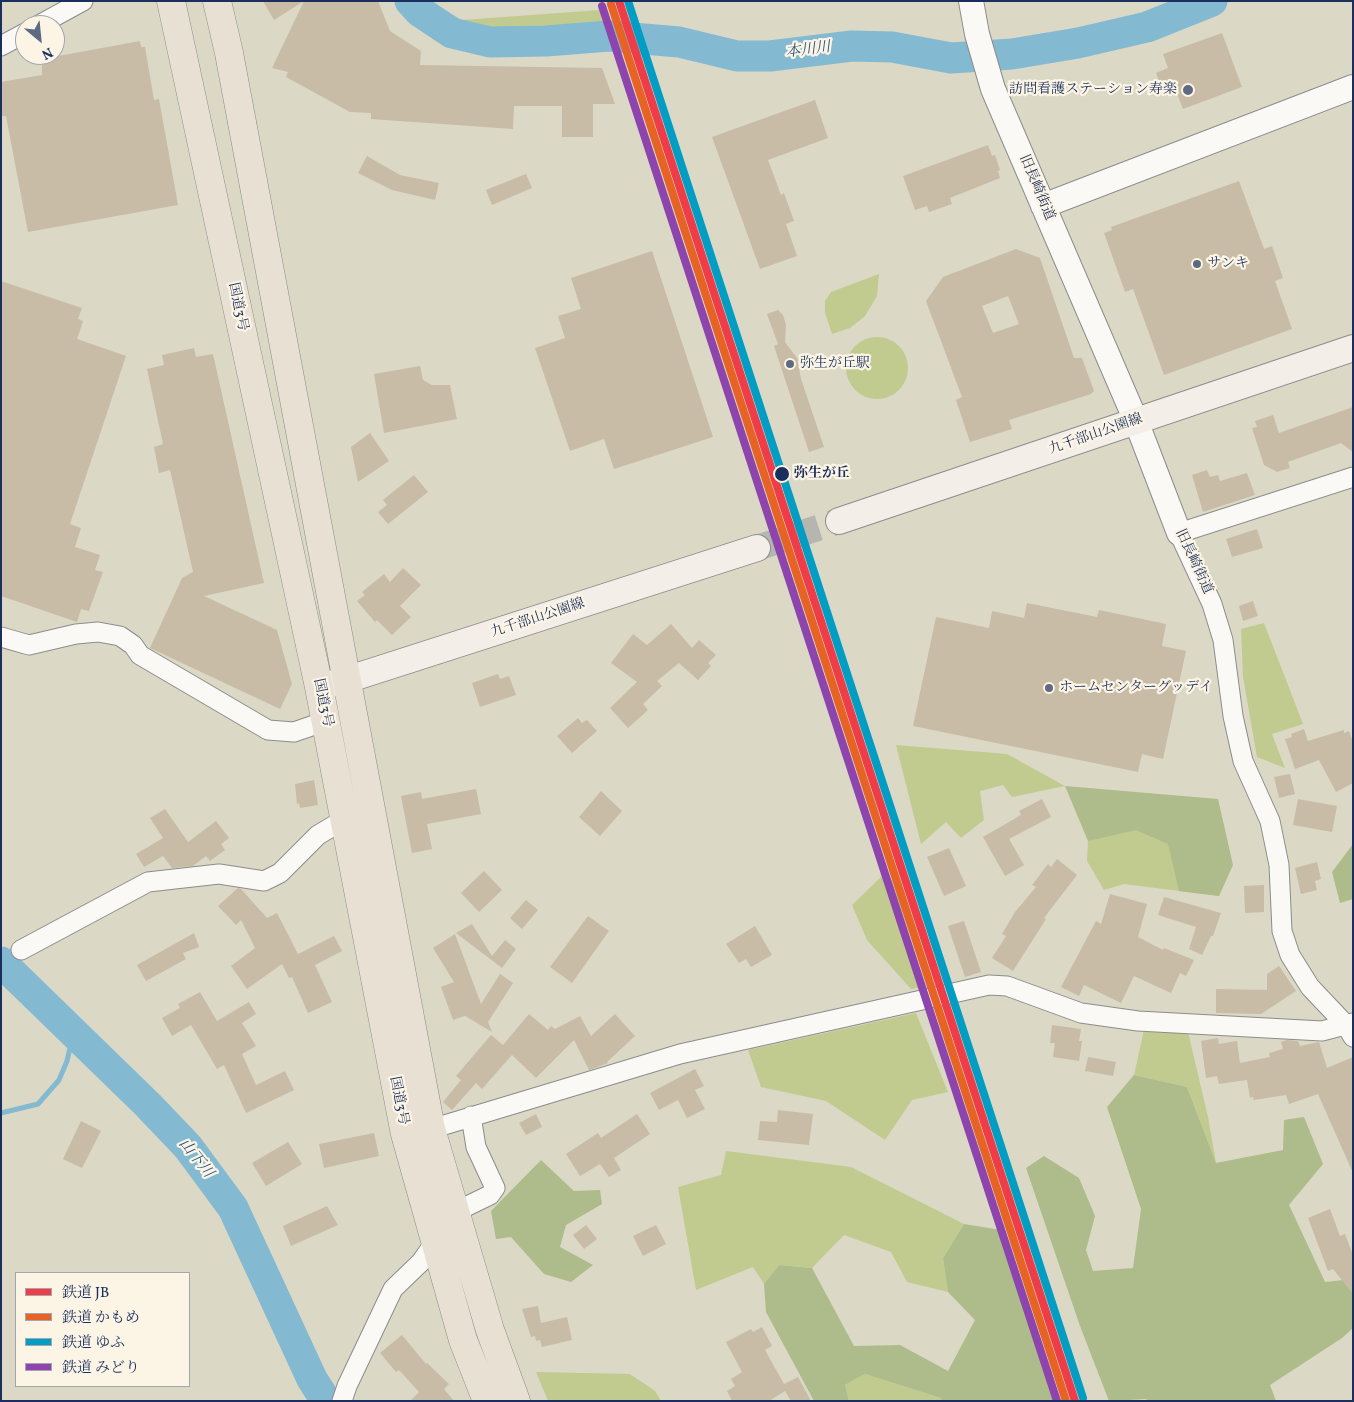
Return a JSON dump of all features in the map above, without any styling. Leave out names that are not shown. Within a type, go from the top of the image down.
[{"type":"highway","name":"国道3号","points":[[171,1],[319,687],[405,1134],[434,1243],[463,1340],[487,1401]]},
{"type":"highway","name":"国道3号","points":[[217,1],[431,1129],[457,1211],[490,1330],[516,1401]]},
{"type":"main road","name":"九千部山公園線","points":[[839,521],[1353,348]]},
{"type":"main road","name":"九千部山公園線","points":[[319,687],[757,548]]},
{"type":"street","points":[[57,15],[83,1]]},
{"type":"street","name":"旧長崎街道","points":[[971,1],[977,34],[994,89],[1136,421],[1179,533],[1212,604],[1223,640],[1233,716],[1243,761],[1270,821],[1279,865],[1282,931],[1290,955],[1310,987],[1351,1028]]},
{"type":"street","points":[[1,46],[15,38]]},
{"type":"street","points":[[1044,206],[1353,87]]},
{"type":"street","points":[[1179,533],[1353,477]]},
{"type":"street","points":[[1,637],[29,645],[76,634],[98,632],[120,636],[133,645],[140,655],[268,730],[294,732],[326,722]]},
{"type":"street","points":[[22,950],[148,882],[220,874],[264,881],[280,873],[318,835],[344,819]]},
{"type":"street","points":[[431,1129],[680,1054],[989,985],[1007,986],[1080,1013],[1125,1019],[1322,1031],[1351,1028]]},
{"type":"street","points":[[343,1398],[393,1289],[421,1262],[457,1211],[490,1195],[495,1188],[476,1147],[471,1116]]},
{"type":"green space","points":[[428,1],[462,20],[600,10],[603,26],[463,28],[431,10]]},
{"type":"green space","points":[[879,274],[877,296],[865,316],[850,328],[832,334],[825,313],[825,301],[831,292]]},
{"type":"green space","points":[[877,337],[889,339],[899,346],[906,356],[908,368],[906,380],[899,390],[889,397],[877,399],[865,397],[855,390],[848,380],[846,368],[848,356],[855,346],[865,339]]},
{"type":"green space","points":[[1264,623],[1303,724],[1272,734],[1285,768],[1257,757],[1243,677],[1241,629]]},
{"type":"green space","points":[[896,745],[1007,754],[1065,786],[1012,797],[1003,785],[980,791],[984,820],[961,838],[946,822],[921,844]]},
{"type":"green space","points":[[1065,786],[1218,799],[1233,865],[1219,896],[1179,891],[1168,844],[1136,830],[1088,841]]},
{"type":"green space","points":[[1144,809],[1179,818],[1219,896],[1124,884],[1104,890],[1087,861],[1088,841]]},
{"type":"green space","points":[[1353,844],[1353,899],[1340,903],[1332,872]]},
{"type":"green space","points":[[882,876],[894,881],[924,987],[911,989],[867,940],[852,905]]},
{"type":"green space","points":[[916,1013],[948,1092],[912,1100],[885,1140],[826,1101],[761,1087],[748,1050]]},
{"type":"green space","points":[[1144,1030],[1188,1032],[1208,1117],[1216,1163],[1187,1087],[1134,1075]]},
{"type":"green space","points":[[1134,1075],[1187,1087],[1216,1163],[1283,1150],[1284,1120],[1304,1117],[1323,1164],[1289,1205],[1325,1282],[1353,1279],[1353,1328],[1342,1338],[1270,1385],[1276,1401],[1148,1401],[1146,1399],[1109,1401],[1080,1326],[1026,1168],[1044,1156],[1079,1178],[1095,1216],[1086,1250],[1093,1271],[1133,1268],[1141,1209],[1107,1107]]},
{"type":"green space","points":[[726,1151],[851,1167],[964,1224],[943,1258],[948,1292],[907,1282],[891,1252],[844,1235],[812,1268],[779,1265],[764,1284],[753,1267],[696,1290],[678,1187],[721,1175]]},
{"type":"green space","points":[[541,1160],[574,1191],[600,1190],[602,1204],[566,1225],[560,1247],[593,1265],[571,1282],[544,1274],[511,1237],[496,1239],[491,1211]]},
{"type":"green space","points":[[964,1224],[1001,1230],[1057,1401],[942,1401],[941,1398],[865,1374],[845,1385],[849,1401],[814,1401],[766,1312],[764,1284],[779,1265],[812,1268],[854,1346],[900,1345],[948,1371],[975,1320],[948,1292],[943,1258]]},
{"type":"green space","points":[[536,1372],[630,1374],[655,1391],[661,1401],[548,1401]]},
{"type":"green space","points":[[865,1374],[941,1398],[942,1401],[849,1401],[845,1385]]},
{"type":"building","points":[[263,1],[304,1],[274,20]]},
{"type":"building","points":[[304,1],[378,1],[390,31],[421,51],[420,65],[602,68],[615,104],[593,104],[593,137],[562,137],[562,106],[514,106],[513,129],[371,119],[371,113],[350,112],[286,77],[288,72],[272,68]]},
{"type":"building","points":[[1222,33],[1242,87],[1183,109],[1174,85],[1162,89],[1156,73],[1168,68],[1163,54]]},
{"type":"building","points":[[140,41],[141,47],[145,47],[154,100],[159,99],[178,205],[28,232],[6,116],[1,116],[1,82],[42,75],[42,65],[65,65],[65,55]]},
{"type":"building","points":[[815,100],[828,138],[768,160],[781,195],[784,193],[794,221],[786,224],[797,256],[760,269],[712,137]]},
{"type":"building","points":[[988,145],[992,156],[995,155],[1000,170],[998,171],[1000,178],[950,198],[952,204],[929,212],[927,206],[915,210],[903,176]]},
{"type":"building","points":[[367,156],[400,175],[439,183],[435,200],[392,190],[358,173]]},
{"type":"building","points":[[526,174],[532,188],[492,205],[486,190]]},
{"type":"building","name":"サンキ","points":[[1239,181],[1264,249],[1272,246],[1283,278],[1275,281],[1292,329],[1164,375],[1133,289],[1125,292],[1104,233],[1112,230],[1111,227]]},
{"type":"building","points":[[1016,249],[1040,258],[1074,358],[1082,358],[1094,391],[1091,394],[1009,420],[1012,429],[970,442],[956,400],[962,397],[926,301],[943,277]],"holes":[[[1008,296],[1019,324],[993,333],[982,306]]]},
{"type":"building","points":[[652,251],[713,437],[614,469],[604,439],[570,451],[535,348],[565,338],[558,316],[581,309],[571,278]]},
{"type":"building","points":[[1,281],[82,308],[78,319],[83,321],[77,339],[126,356],[70,524],[81,528],[75,547],[100,555],[95,570],[103,572],[89,611],[81,609],[77,622],[1,596]]},
{"type":"building","points":[[778,310],[783,315],[786,325],[785,342],[797,358],[801,379],[824,447],[809,452],[774,346],[778,344],[767,314]]},
{"type":"building","points":[[194,348],[196,357],[213,354],[264,583],[204,596],[277,630],[292,684],[280,709],[150,648],[182,578],[193,572],[170,470],[159,473],[154,447],[163,444],[147,369],[164,365],[162,355]]},
{"type":"building","points":[[420,366],[423,380],[432,385],[450,385],[457,419],[384,433],[374,374]]},
{"type":"building","points":[[1353,407],[1353,452],[1341,443],[1288,462],[1290,468],[1277,472],[1264,465],[1252,428],[1257,427],[1255,421],[1273,415],[1279,433]]},
{"type":"building","points":[[370,433],[389,461],[358,482],[351,447]]},
{"type":"building","points":[[1207,470],[1210,477],[1218,475],[1220,481],[1247,473],[1255,495],[1203,512],[1192,475]]},
{"type":"building","points":[[414,475],[428,492],[388,524],[378,512],[387,505],[383,500]]},
{"type":"building","points":[[1257,529],[1263,548],[1232,557],[1226,539]]},
{"type":"building","points":[[403,568],[421,585],[400,606],[411,617],[392,635],[377,620],[375,622],[357,601],[365,595],[362,592],[384,574],[390,582]]},
{"type":"building","points":[[1253,601],[1258,616],[1243,621],[1239,606]]},
{"type":"building","name":"ホームセンターグッデイ","points":[[1027,603],[1097,617],[1099,610],[1166,624],[1162,646],[1186,651],[1163,759],[1142,754],[1138,772],[913,726],[936,617],[989,628],[992,611],[1024,618]]},
{"type":"building","points":[[671,624],[692,648],[699,640],[716,655],[708,663],[711,666],[698,680],[679,663],[657,681],[662,686],[643,704],[648,710],[628,728],[610,708],[637,682],[611,663],[633,634],[647,645]]},
{"type":"building","points":[[498,674],[500,679],[509,676],[516,695],[480,707],[472,683]]},
{"type":"building","points":[[578,718],[582,723],[587,720],[597,731],[572,753],[557,736]]},
{"type":"building","points":[[1304,729],[1308,741],[1344,730],[1344,733],[1349,731],[1353,742],[1353,783],[1336,792],[1319,760],[1295,769],[1285,739],[1292,737],[1291,734]]},
{"type":"building","points":[[1290,774],[1295,794],[1279,798],[1274,777]]},
{"type":"building","points":[[314,780],[318,805],[300,808],[299,803],[297,804],[295,784]]},
{"type":"building","points":[[476,789],[481,814],[427,824],[432,849],[412,853],[401,796],[421,792],[422,799]]},
{"type":"building","points":[[601,791],[622,811],[600,836],[579,817]]},
{"type":"building","points":[[1042,799],[1051,817],[1009,839],[1024,865],[1005,876],[983,837],[1021,815],[1019,811]]},
{"type":"building","points":[[1298,799],[1337,806],[1332,832],[1293,825]]},
{"type":"building","points":[[165,809],[188,842],[216,821],[229,838],[221,844],[225,850],[210,861],[206,856],[193,866],[172,868],[163,856],[144,867],[136,854],[163,838],[150,818]]},
{"type":"building","points":[[949,848],[966,886],[944,896],[927,857]]},
{"type":"building","points":[[1057,859],[1077,875],[1044,918],[1046,919],[1013,971],[992,958],[1006,936],[1002,934],[1015,912],[1036,887],[1032,885],[1048,864],[1051,867]]},
{"type":"building","points":[[1317,862],[1321,879],[1315,881],[1317,890],[1301,894],[1295,868]]},
{"type":"building","points":[[484,871],[502,890],[479,912],[461,893]]},
{"type":"building","points":[[1264,885],[1264,912],[1245,913],[1244,886]]},
{"type":"building","points":[[238,888],[267,918],[277,913],[298,954],[334,936],[342,951],[315,965],[332,1002],[308,1013],[292,977],[289,978],[282,964],[247,989],[231,966],[255,948],[241,920],[236,925],[218,906]]},
{"type":"building","points":[[1110,894],[1147,904],[1138,937],[1163,950],[1164,948],[1194,960],[1186,976],[1180,973],[1171,993],[1134,976],[1121,1003],[1084,985],[1079,996],[1061,987],[1096,921],[1101,924]]},
{"type":"building","points":[[1164,897],[1221,913],[1213,936],[1211,936],[1202,955],[1189,949],[1196,927],[1158,915]]},
{"type":"building","points":[[526,900],[538,910],[522,929],[510,918]]},
{"type":"building","points":[[588,916],[609,931],[572,983],[550,967]]},
{"type":"building","points":[[964,921],[981,972],[965,977],[948,926]]},
{"type":"building","points":[[472,924],[492,956],[505,940],[516,949],[502,968],[456,933]]},
{"type":"building","points":[[755,926],[772,955],[751,967],[746,959],[739,963],[726,944]]},
{"type":"building","points":[[194,933],[199,947],[183,953],[186,959],[146,981],[137,965]]},
{"type":"building","points":[[455,934],[481,1004],[500,974],[513,983],[488,1022],[492,1032],[465,1016],[453,1020],[441,987],[454,982],[433,948]]},
{"type":"building","points":[[1279,966],[1296,991],[1261,1014],[1216,1013],[1216,989],[1267,990],[1267,974]]},
{"type":"building","points":[[200,992],[217,1021],[249,1002],[256,1014],[242,1023],[256,1046],[242,1054],[256,1085],[285,1071],[294,1090],[246,1113],[224,1065],[217,1069],[191,1025],[172,1036],[162,1018],[180,1008],[178,1004]]},
{"type":"building","points":[[529,1014],[548,1030],[551,1026],[555,1029],[580,1016],[591,1036],[615,1014],[635,1036],[608,1063],[589,1070],[574,1040],[536,1078],[512,1055],[482,1089],[476,1083],[452,1110],[443,1102],[461,1080],[456,1076],[491,1035],[503,1045]]},
{"type":"building","points":[[1052,1025],[1081,1029],[1079,1041],[1082,1041],[1079,1061],[1053,1057],[1055,1043],[1050,1043]]},
{"type":"building","points":[[1218,1038],[1219,1044],[1237,1041],[1240,1063],[1270,1057],[1269,1053],[1283,1049],[1281,1042],[1287,1040],[1298,1041],[1300,1046],[1319,1042],[1327,1068],[1353,1057],[1353,1173],[1318,1094],[1289,1104],[1286,1095],[1254,1100],[1253,1097],[1250,1098],[1247,1080],[1219,1084],[1217,1076],[1206,1078],[1201,1041]]},
{"type":"building","points":[[1088,1057],[1116,1062],[1113,1076],[1085,1071]]},
{"type":"building","points":[[695,1069],[704,1086],[695,1090],[705,1109],[687,1118],[678,1100],[659,1110],[650,1093]]},
{"type":"building","points":[[778,1110],[813,1114],[809,1145],[758,1140],[760,1121],[777,1122]]},
{"type":"building","points":[[536,1114],[542,1127],[526,1135],[519,1123]]},
{"type":"building","points":[[637,1114],[650,1134],[614,1158],[621,1170],[609,1177],[600,1164],[580,1176],[566,1154],[598,1133],[601,1138]]},
{"type":"building","points":[[81,1121],[101,1131],[82,1168],[63,1159]]},
{"type":"building","points":[[374,1133],[379,1156],[324,1168],[319,1144]]},
{"type":"building","points":[[288,1142],[302,1164],[266,1186],[252,1163]]},
{"type":"building","points":[[327,1206],[338,1225],[291,1246],[283,1226]]},
{"type":"building","points":[[1330,1209],[1340,1236],[1345,1234],[1353,1255],[1353,1294],[1333,1269],[1328,1271],[1308,1218]]},
{"type":"building","points":[[586,1225],[597,1239],[584,1249],[573,1235]]},
{"type":"building","points":[[656,1225],[666,1244],[643,1256],[633,1236]]},
{"type":"building","points":[[538,1306],[541,1323],[567,1317],[572,1340],[542,1347],[540,1340],[536,1341],[535,1336],[531,1337],[522,1309]]},
{"type":"building","points":[[762,1327],[772,1346],[765,1350],[784,1384],[798,1377],[811,1401],[791,1401],[785,1391],[769,1401],[732,1401],[727,1391],[735,1386],[731,1379],[742,1372],[726,1342],[751,1329],[753,1332]]},
{"type":"building","points":[[402,1335],[426,1364],[449,1384],[444,1389],[454,1401],[410,1401],[419,1392],[399,1370],[396,1372],[380,1353]]},
{"type":"waterway","name":"本川川","points":[[410,1],[419,11],[452,33],[490,42],[546,41],[609,36],[679,42],[737,56],[770,56],[852,46],[892,47],[951,58],[1012,54],[1078,43],[1147,27],[1212,1]]},
{"type":"waterway","name":"山下川","points":[[1,962],[148,1105],[188,1147],[233,1208],[312,1379],[326,1401]]},
{"type":"waterway","points":[[1,1113],[38,1104],[59,1080],[67,1061],[74,1031]]},
{"type":"tunnel","points":[[757,548],[839,521]]},
{"type":"rail line","name":"JB","points":[[619,1],[1075,1401]]},
{"type":"rail line","name":"ゆふ","points":[[628,1],[1083,1398]]},
{"type":"rail line","name":"かもめ","points":[[611,4],[1066,1401]]},
{"type":"rail line","name":"みどり","points":[[602,6],[1057,1401]]},
{"type":"place","name":"訪問看護ステーション寿楽","points":[[1188,90]]},
{"type":"place","name":"サンキ","points":[[1197,264]]},
{"type":"place","name":"弥生が丘駅","points":[[790,364]]},
{"type":"place","name":"弥生が丘","points":[[782,474]]},
{"type":"place","name":"ホームセンターグッデイ","points":[[1049,688]]}]
